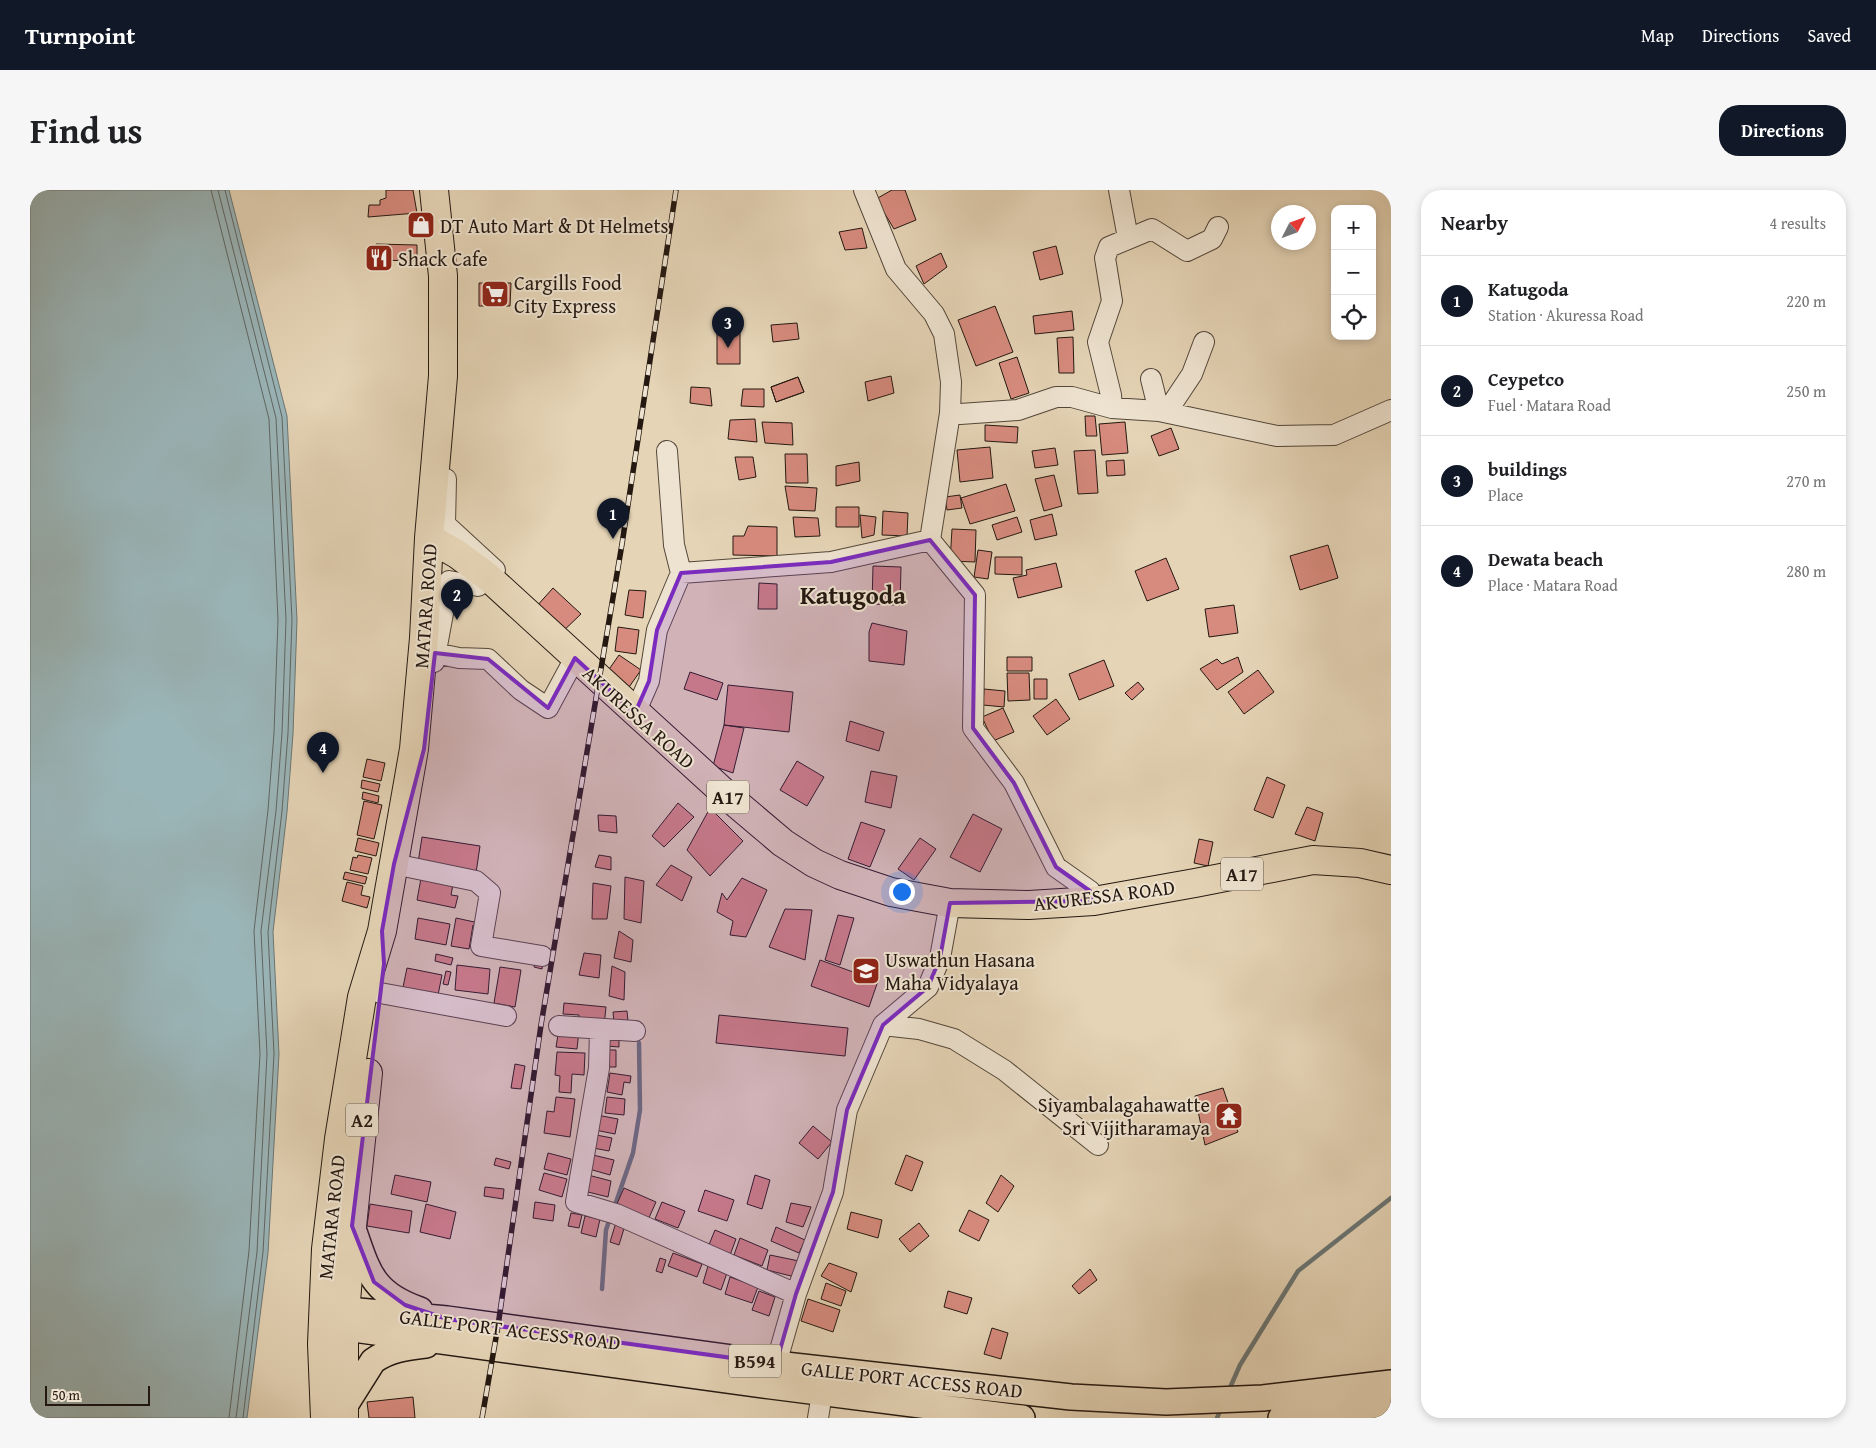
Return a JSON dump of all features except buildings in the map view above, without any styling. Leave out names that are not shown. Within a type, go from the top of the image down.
[{"type":"highway","name":"MATARA ROAD","points":[[338,1414],[334,1317],[326,1249],[339,1139],[362,997],[382,931],[414,749],[424,638],[429,538],[443,376],[443,276],[434,190]]},
{"type":"highway","name":"AKURESSA ROAD","points":[[429,538],[457,554],[488,577],[635,713],[783,843],[814,863],[840,875],[891,892],[950,903],[1029,905],[1094,900],[1195,884],[1314,860],[1360,863],[1391,870]]},
{"type":"highway","name":"MATARA ROAD","points":[[334,1317],[352,1226],[364,1106],[384,964],[382,931]]},
{"type":"main road","points":[[352,1226],[374,1282],[383,1291],[405,1305],[450,1330]]},
{"type":"main road","name":"GALLE PORT ACCESS ROAD","points":[[334,1317],[1071,1396],[1166,1402],[1263,1398],[1391,1383]]},
{"type":"main road","name":"GALLE PORT ACCESS ROAD","points":[[450,1330],[822,1393],[1022,1418]]},
{"type":"main road","points":[[338,1414],[368,1366],[379,1356],[450,1330]]},
{"type":"main road","points":[[1281,1418],[1391,1404]]},
{"type":"street","points":[[864,190],[896,269],[934,314],[944,334],[951,382],[950,413],[930,540],[975,595],[973,728],[1014,784],[1056,867],[1090,891],[1094,900]]},
{"type":"street","points":[[1119,190],[1128,238]]},
{"type":"street","points":[[1112,408],[1111,395],[1098,342],[1112,301],[1105,258],[1109,247],[1152,229],[1187,250],[1212,239],[1218,227]]},
{"type":"street","points":[[1159,410],[1172,404],[1192,374],[1204,342]]},
{"type":"street","points":[[443,376],[449,380],[445,524],[495,570],[478,586],[449,581],[435,653],[424,749],[394,864],[476,881],[490,893],[481,946],[542,956]]},
{"type":"street","points":[[1151,380],[1159,410]]},
{"type":"street","points":[[950,413],[1018,410],[1056,397],[1072,396],[1112,408],[1159,410],[1277,436],[1334,435],[1391,410]]},
{"type":"street","points":[[635,713],[649,681],[657,630],[680,573],[674,545],[667,451]]},
{"type":"street","points":[[680,573],[831,562],[930,540]]},
{"type":"street","points":[[435,653],[459,658],[488,659],[521,690],[548,708],[575,658]]},
{"type":"street","points":[[776,1364],[796,1294],[833,1192],[846,1110],[883,1024],[928,987],[940,958],[950,903]]},
{"type":"street","points":[[380,993],[506,1016]]},
{"type":"street","points":[[883,1024],[919,1029],[954,1039],[1004,1070],[1098,1145]]},
{"type":"street","points":[[558,1026],[635,1031]]},
{"type":"street","points":[[600,1030],[599,1068],[576,1202],[616,1214],[796,1294]]},
{"type":"street","points":[[818,1418],[822,1393]]},
{"type":"highlighted area","points":[[930,540],[975,595],[973,728],[1014,783],[1056,867],[1090,891],[1094,901],[950,903],[940,958],[928,987],[883,1025],[847,1110],[833,1192],[796,1294],[776,1364],[447,1319],[405,1305],[374,1282],[352,1226],[384,964],[382,931],[394,864],[424,749],[435,653],[488,659],[548,708],[575,658],[635,713],[649,681],[657,630],[681,573],[831,562]]},
{"type":"water","points":[[30,190],[229,190],[287,416],[297,620],[293,734],[287,812],[273,932],[279,1054],[268,1253],[247,1418],[30,1418]]},
{"type":"waterway","points":[[614,1208],[633,1153],[640,1110],[639,1043]]},
{"type":"waterway","points":[[1229,1390],[1240,1365],[1298,1271],[1391,1198]]},
{"type":"waterway","points":[[602,1289],[606,1230],[610,1218]]},
{"type":"waterway","points":[[1217,1418],[1221,1409]]},
{"type":"railway","points":[[482,1418],[498,1326],[541,1025],[622,544],[676,190]]},
{"type":"place","name":"DT Auto Mart & Dt Helmets","points":[[421,225]]},
{"type":"place","name":"Shack Cafe","points":[[379,258]]},
{"type":"place","name":"Cargills Food City Express","points":[[495,294]]},
{"type":"place","name":"buildings","points":[[728,348]]},
{"type":"place","name":"Katugoda","points":[[613,539]]},
{"type":"place","name":"Ceypetco","points":[[457,620]]},
{"type":"place","name":"Dewata beach","points":[[323,773]]},
{"type":"place","name":"Uswathun Hasana Maha Vidyalaya","points":[[866,971]]},
{"type":"place","name":"Siyambalagahawatte Sri Vijitharamaya","points":[[1229,1116]]},
{"type":"district","name":"Katugoda","points":[[853,595]]}]
